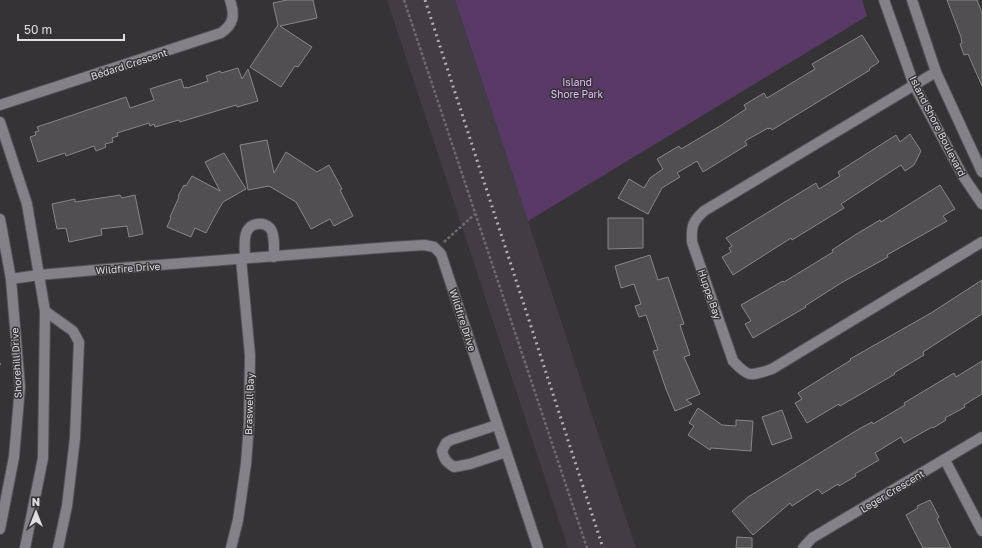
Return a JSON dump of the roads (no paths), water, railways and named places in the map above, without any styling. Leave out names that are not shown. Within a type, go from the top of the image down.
[{"type":"street","name":"Bédard Crescent","points":[[0,105],[221,34],[229,28],[233,19],[233,8],[230,0]]},
{"type":"street","name":"Island Shore Boulevard","points":[[884,0],[914,84],[963,176],[982,204]]},
{"type":"street","name":"Island Shore Boulevard","points":[[912,0],[936,72],[982,172]]},
{"type":"street","name":"Huppe Bay","points":[[936,72],[704,211],[696,219],[691,229],[692,242],[733,361],[744,373],[756,374],[772,369],[982,242]]},
{"type":"street","points":[[0,122],[27,204],[45,311],[43,458],[25,548]]},
{"type":"street","name":"Shorehill Drive","points":[[0,219],[11,279],[20,387],[14,457],[0,530]]},
{"type":"street","points":[[243,259],[244,238],[247,231],[252,226],[258,224],[264,225],[270,229],[274,257]]},
{"type":"street","name":"Wildfire Drive","points":[[11,279],[39,275],[424,245],[434,247],[441,254],[538,548]]},
{"type":"street","name":"Braswell Bay","points":[[231,548],[238,520],[249,424],[250,356],[243,259]]},
{"type":"street","points":[[45,311],[73,331],[79,342],[75,438],[66,506],[58,548]]},
{"type":"street","points":[[497,424],[446,443],[442,450],[444,457],[447,463],[454,467],[470,464],[506,452]]},
{"type":"street","name":"Leger Crescent","points":[[803,548],[812,538],[982,437]]},
{"type":"street","points":[[945,460],[982,531]]},
{"type":"railway","points":[[425,0],[603,548]]},
{"type":"park label","name":"Island Shore Park","points":[[577,88]]}]
